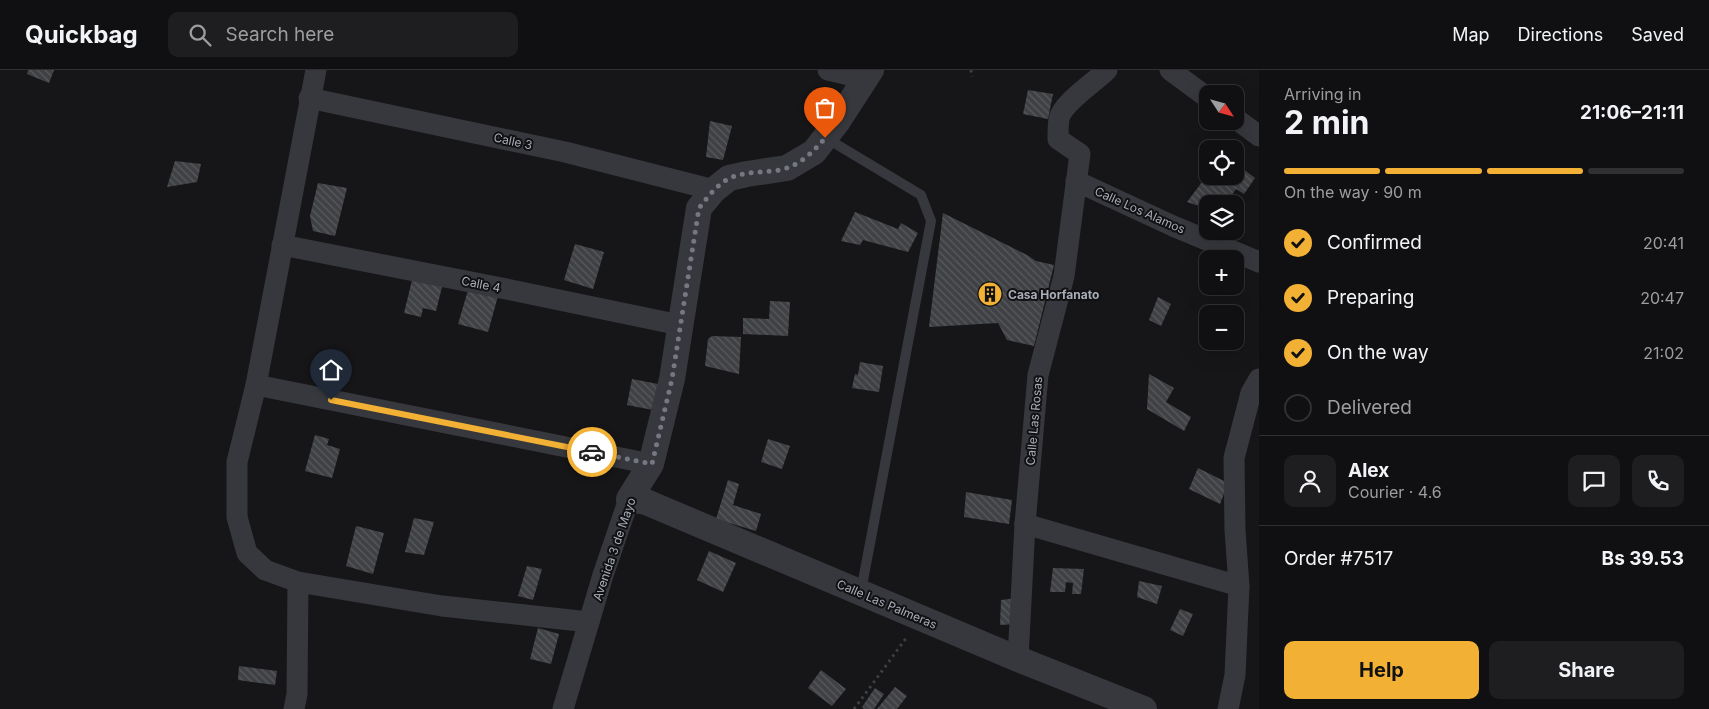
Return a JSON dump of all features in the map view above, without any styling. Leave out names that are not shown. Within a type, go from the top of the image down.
[{"type":"street","points":[[316,70],[309,98],[256,385],[236,462],[237,517],[247,553],[266,570],[298,582],[442,606],[589,622]]},
{"type":"street","points":[[828,70],[869,75]]},
{"type":"street","name":"Calle Las Rosas","points":[[1018,659],[1025,524],[1038,375],[1064,276],[1080,154],[1058,139],[1059,117],[1077,94],[1096,81],[1107,70]]},
{"type":"street","points":[[1170,70],[1199,91]]},
{"type":"street","name":"Avenida 3 de Mayo","points":[[563,709],[629,499],[652,464],[672,379],[699,208],[714,190],[729,178],[787,168],[814,152],[838,121],[869,75]]},
{"type":"street","name":"Calle 3","points":[[309,98],[565,152],[714,190]]},
{"type":"street","points":[[1244,125],[1259,136]]},
{"type":"street","name":"Calle Los Alamos","points":[[1076,181],[1259,262]]},
{"type":"street","name":"Calle 4","points":[[282,245],[680,325]]},
{"type":"street","points":[[1228,709],[1235,675],[1238,586],[1234,458],[1251,393],[1259,379]]},
{"type":"street","points":[[256,385],[652,464]]},
{"type":"street","name":"Calle Las Palmeras","points":[[629,499],[646,502],[1018,659],[1144,709]]},
{"type":"street","points":[[1025,524],[1238,586]]},
{"type":"street","points":[[294,709],[297,694],[298,582]]},
{"type":"lane","points":[[825,138],[921,196],[931,221],[861,592]]},
{"type":"path","points":[[972,70],[972,77]]},
{"type":"path","points":[[854,709],[920,618]]},
{"type":"building","points":[[28,70],[54,70],[49,83],[27,74]]},
{"type":"building","points":[[1028,90],[1053,94],[1048,119],[1023,114]]},
{"type":"building","points":[[710,121],[732,126],[723,160],[706,157]]},
{"type":"building","points":[[175,161],[201,164],[197,182],[167,187]]},
{"type":"building","points":[[1244,170],[1255,178],[1244,194],[1236,189],[1232,195],[1199,195],[1199,206],[1187,202],[1200,185],[1244,185]]},
{"type":"building","points":[[318,183],[347,188],[335,236],[313,231],[310,216]]},
{"type":"building","points":[[855,212],[898,229],[901,223],[918,233],[908,252],[863,240],[860,245],[841,241]]},
{"type":"building","name":"Casa Horfanato","points":[[943,213],[1036,261],[1054,265],[1034,346],[1007,340],[998,323],[929,327]]},
{"type":"building","points":[[575,244],[604,252],[593,289],[564,280]]},
{"type":"building","points":[[413,276],[443,283],[436,311],[423,308],[421,317],[404,313]]},
{"type":"building","points":[[469,287],[498,296],[488,332],[458,324]]},
{"type":"building","points":[[1158,297],[1171,304],[1161,326],[1149,320]]},
{"type":"building","points":[[770,301],[790,302],[788,336],[743,334],[743,318],[769,319]]},
{"type":"building","points":[[712,336],[741,337],[739,374],[705,366],[708,339]]},
{"type":"building","points":[[860,362],[883,366],[879,392],[852,388],[855,374],[858,375]]},
{"type":"building","points":[[1149,374],[1174,388],[1166,402],[1191,417],[1184,431],[1147,409]]},
{"type":"building","points":[[632,379],[663,385],[658,411],[627,405]]},
{"type":"building","points":[[315,435],[329,439],[327,445],[340,449],[332,478],[305,471]]},
{"type":"building","points":[[768,439],[790,446],[782,469],[761,462]]},
{"type":"building","points":[[1198,468],[1228,483],[1220,504],[1189,489]]},
{"type":"building","points":[[728,480],[739,484],[733,505],[761,514],[756,531],[716,519]]},
{"type":"building","points":[[966,492],[1012,500],[1009,524],[964,517]]},
{"type":"building","points":[[414,518],[434,522],[424,555],[405,552]]},
{"type":"building","points":[[356,526],[384,533],[373,574],[346,566]]},
{"type":"building","points":[[709,551],[736,563],[723,592],[697,580]]},
{"type":"building","points":[[527,566],[542,569],[533,600],[518,596]]},
{"type":"building","points":[[1053,568],[1084,569],[1081,594],[1072,594],[1073,583],[1066,582],[1065,592],[1050,592]]},
{"type":"building","points":[[1139,581],[1162,586],[1157,604],[1137,597]]},
{"type":"building","points":[[1019,598],[1017,624],[1000,625],[1001,600]]},
{"type":"building","points":[[1180,609],[1193,614],[1183,636],[1170,630]]},
{"type":"building","points":[[538,628],[559,634],[551,664],[530,659]]},
{"type":"building","points":[[239,666],[277,671],[275,685],[238,680]]},
{"type":"building","points":[[821,670],[846,689],[832,706],[808,688]]},
{"type":"building","points":[[895,687],[907,696],[897,709],[877,709]]},
{"type":"building","points":[[875,688],[884,694],[874,709],[864,709],[862,707]]},
{"type":"way so far","points":[[592,452],[652,464],[672,379],[699,208],[714,190],[729,178],[787,168],[814,152],[825,138]]},
{"type":"place","name":"Casa Horfanato","points":[[990,294]]},
{"type":"route","points":[[331,400],[592,452]]}]
